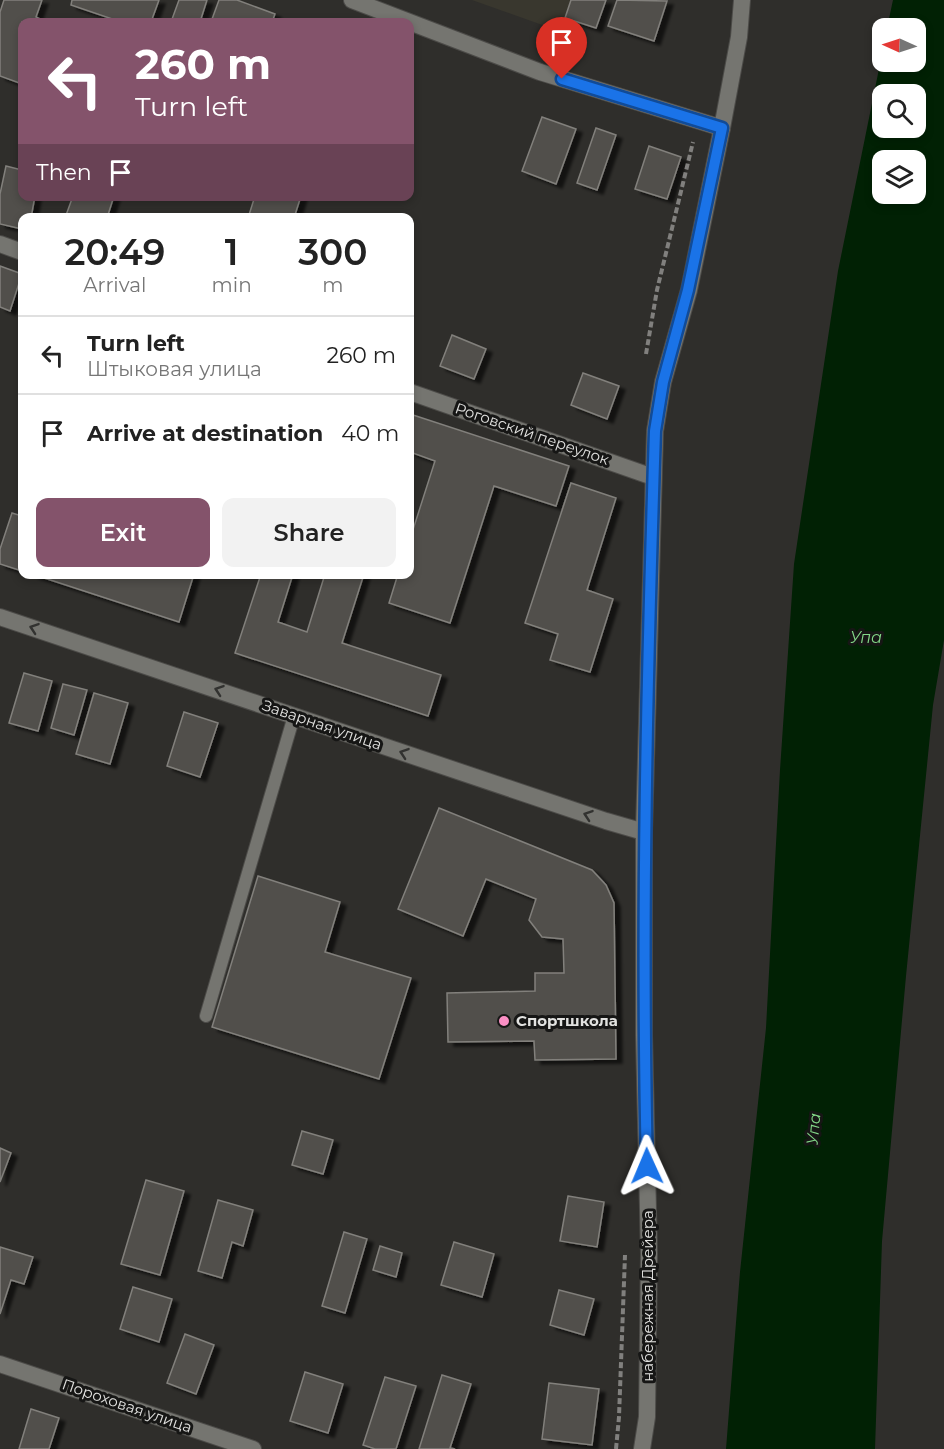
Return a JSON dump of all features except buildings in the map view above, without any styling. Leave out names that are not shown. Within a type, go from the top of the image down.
[{"type":"street","points":[[352,0],[399,18]]},
{"type":"street","name":"набережная Дрейера","points":[[642,1449],[647,1417],[649,1254],[644,1035],[644,832],[655,431],[663,382],[688,290],[722,128],[739,38],[742,0]]},
{"type":"street","points":[[414,24],[540,72],[722,128]]},
{"type":"street","points":[[0,244],[18,251]]},
{"type":"street","name":"Роговский переулок","points":[[414,393],[653,477]]},
{"type":"street","name":"Заварная улица","points":[[0,616],[644,832]]},
{"type":"street","name":"Пороховая улица","points":[[0,1364],[253,1449]]},
{"type":"lane","points":[[206,1016],[294,716]]},
{"type":"shaded area","points":[[472,0],[587,0],[576,37]]},
{"type":"water","name":"Упа","points":[[893,0],[944,0],[944,640],[933,705],[882,1241],[875,1449],[726,1449],[740,1272],[766,1028],[794,564],[838,271],[872,103],[872,138],[926,138],[926,84],[876,84],[878,72],[926,72],[926,18],[889,18]]},
{"type":"place","name":"Спортшкола","points":[[504,1021]]},
{"type":"route","points":[[562,79],[722,128],[688,290],[663,382],[655,431],[644,832],[644,1035],[647,1166]]}]
